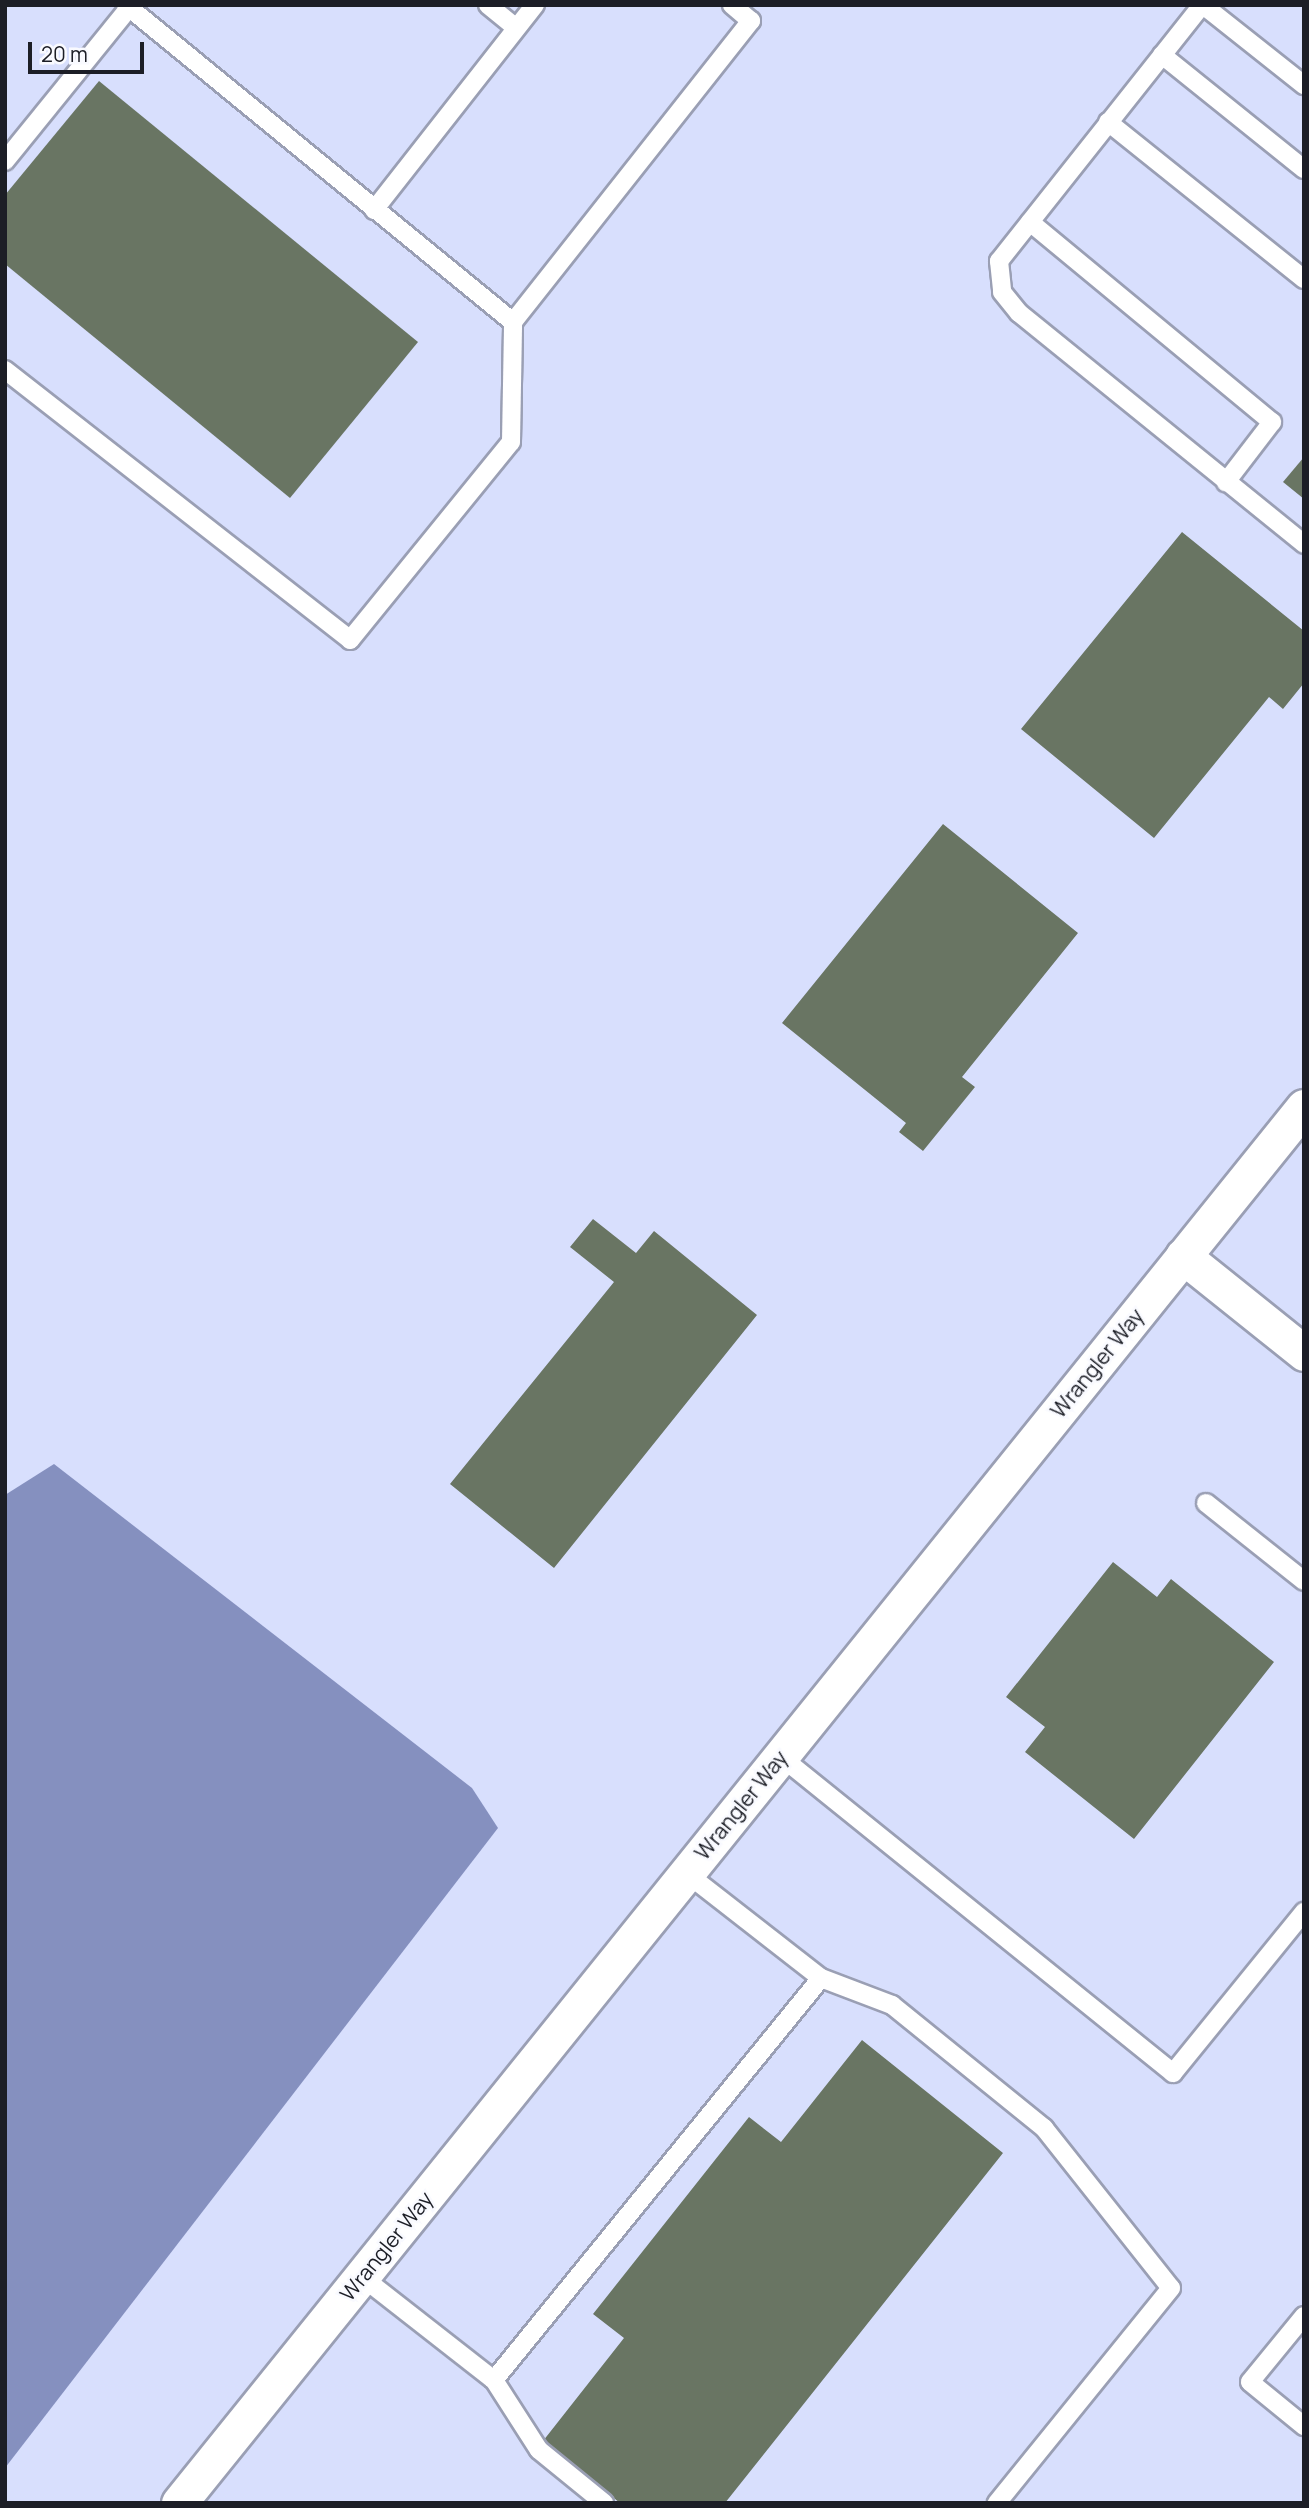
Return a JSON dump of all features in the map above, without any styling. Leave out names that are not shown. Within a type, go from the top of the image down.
[{"type":"street","name":"Wrangler Way","points":[[179,2503],[1304,1107]]},
{"type":"street","points":[[1184,1256],[1304,1353]]},
{"type":"lane","points":[[488,5],[516,28]]},
{"type":"lane","points":[[374,210],[535,5]]},
{"type":"lane","points":[[5,370],[350,640],[511,442],[513,323],[751,21],[732,5]]},
{"type":"lane","points":[[1304,85],[1202,5],[999,261],[1002,292],[1019,313],[1304,544]]},
{"type":"lane","points":[[5,161],[128,6],[513,323]]},
{"type":"lane","points":[[1162,55],[1304,169]]},
{"type":"lane","points":[[1108,122],[1304,279]]},
{"type":"lane","points":[[1030,222],[1272,422],[1226,482]]},
{"type":"lane","points":[[1206,1503],[1304,1581]]},
{"type":"lane","points":[[780,1756],[1173,2073],[1304,1912]]},
{"type":"lane","points":[[686,1873],[821,1978],[892,2005],[1044,2128],[1171,2288],[996,2503]]},
{"type":"lane","points":[[494,2380],[821,1978]]},
{"type":"lane","points":[[362,2277],[494,2380],[539,2450],[604,2503]]},
{"type":"lane","points":[[1304,2316],[1250,2382],[1304,2426]]},
{"type":"shaded area","points":[[5,5],[1304,5],[1304,2503],[5,2503]]},
{"type":"water","points":[[54,1464],[472,1788],[498,1828],[5,2468],[5,1495]]},
{"type":"building","points":[[99,81],[418,342],[290,498],[5,264],[5,195]]},
{"type":"building","points":[[1304,457],[1304,499],[1283,482]]},
{"type":"building","points":[[1182,532],[1304,631],[1304,683],[1283,709],[1269,697],[1154,838],[1021,729]]},
{"type":"building","points":[[943,824],[1078,933],[962,1077],[975,1087],[923,1151],[899,1132],[906,1123],[782,1023]]},
{"type":"building","points":[[593,1219],[636,1253],[654,1231],[757,1315],[554,1568],[450,1484],[614,1282],[570,1247]]},
{"type":"building","points":[[1113,1562],[1157,1597],[1171,1579],[1274,1662],[1134,1839],[1025,1752],[1045,1727],[1006,1697]]},
{"type":"building","points":[[862,2040],[1003,2153],[725,2503],[620,2503],[543,2441],[624,2338],[593,2314],[749,2117],[781,2142]]}]
